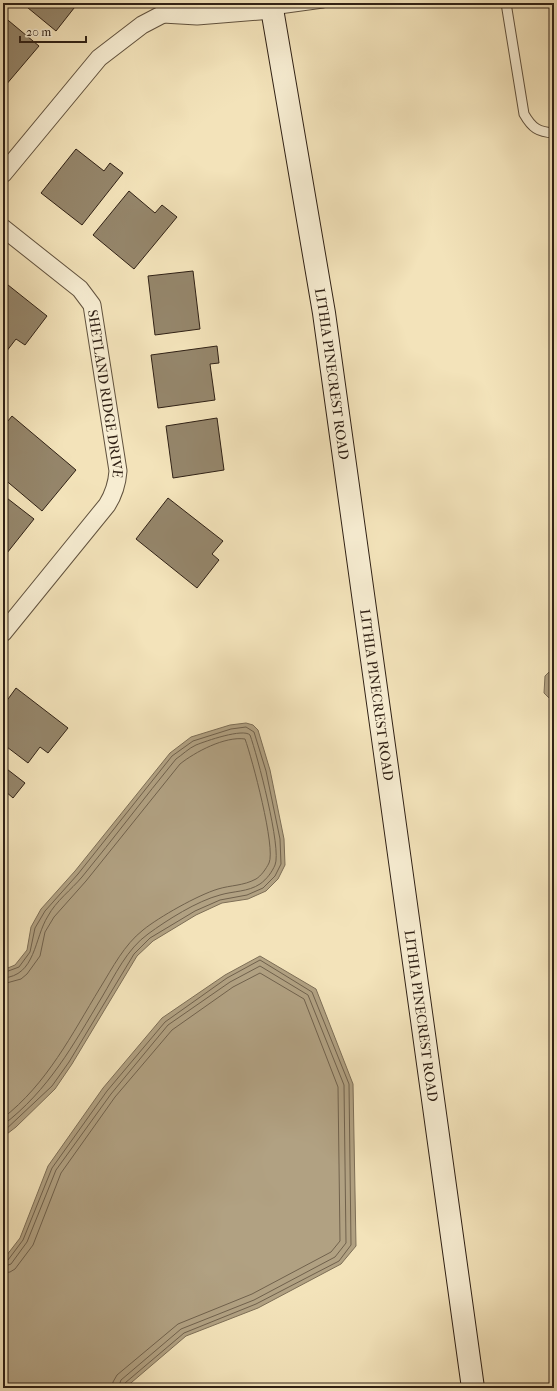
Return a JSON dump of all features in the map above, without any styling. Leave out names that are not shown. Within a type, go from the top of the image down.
[{"type":"main road","name":"LITHIA PINECREST ROAD","points":[[271,7],[324,313],[473,1388]]},
{"type":"street","points":[[3,174],[99,58],[142,25],[163,14],[179,3]]},
{"type":"street","points":[[163,14],[197,16],[271,7]]},
{"type":"street","name":"SHETLAND RIDGE DRIVE","points":[[3,228],[80,289],[92,305],[118,472],[117,484],[107,505],[3,633]]},
{"type":"lane","points":[[271,7],[323,3]]},
{"type":"lane","points":[[506,3],[524,114],[528,122],[541,132],[554,133]]},
{"type":"water","points":[[554,667],[554,703],[544,693],[545,676]]},
{"type":"water","points":[[246,723],[253,725],[258,730],[270,770],[284,839],[285,865],[278,879],[266,891],[248,899],[222,903],[196,915],[153,941],[137,956],[72,1064],[55,1089],[16,1127],[3,1137],[3,970],[15,965],[27,950],[31,927],[41,909],[75,871],[170,753],[191,737],[230,725]]},
{"type":"water","points":[[260,956],[316,989],[353,1084],[356,1246],[341,1264],[258,1308],[186,1336],[125,1388],[3,1388],[3,1260],[20,1238],[48,1166],[103,1088],[162,1018],[225,975]]},
{"type":"building","points":[[22,3],[78,3],[56,31]]},
{"type":"building","points":[[3,16],[39,46],[5,86],[3,84]]},
{"type":"building","points":[[76,149],[104,171],[110,163],[123,173],[82,225],[41,193]]},
{"type":"building","points":[[129,191],[155,213],[162,205],[177,217],[134,269],[93,235]]},
{"type":"building","points":[[193,271],[200,329],[155,335],[148,276]]},
{"type":"building","points":[[3,281],[47,316],[25,345],[16,339],[6,352],[3,349]]},
{"type":"building","points":[[217,346],[219,363],[210,364],[215,400],[158,408],[151,355]]},
{"type":"building","points":[[12,416],[76,470],[42,511],[3,478],[3,427]]},
{"type":"building","points":[[217,418],[224,470],[173,478],[166,426]]},
{"type":"building","points":[[3,495],[34,519],[3,558]]},
{"type":"building","points":[[168,498],[223,541],[212,554],[219,560],[197,588],[136,539]]},
{"type":"building","points":[[16,688],[68,728],[48,753],[40,747],[28,763],[3,744],[3,706]]},
{"type":"building","points":[[3,766],[25,783],[13,798],[5,791],[3,794]]}]
